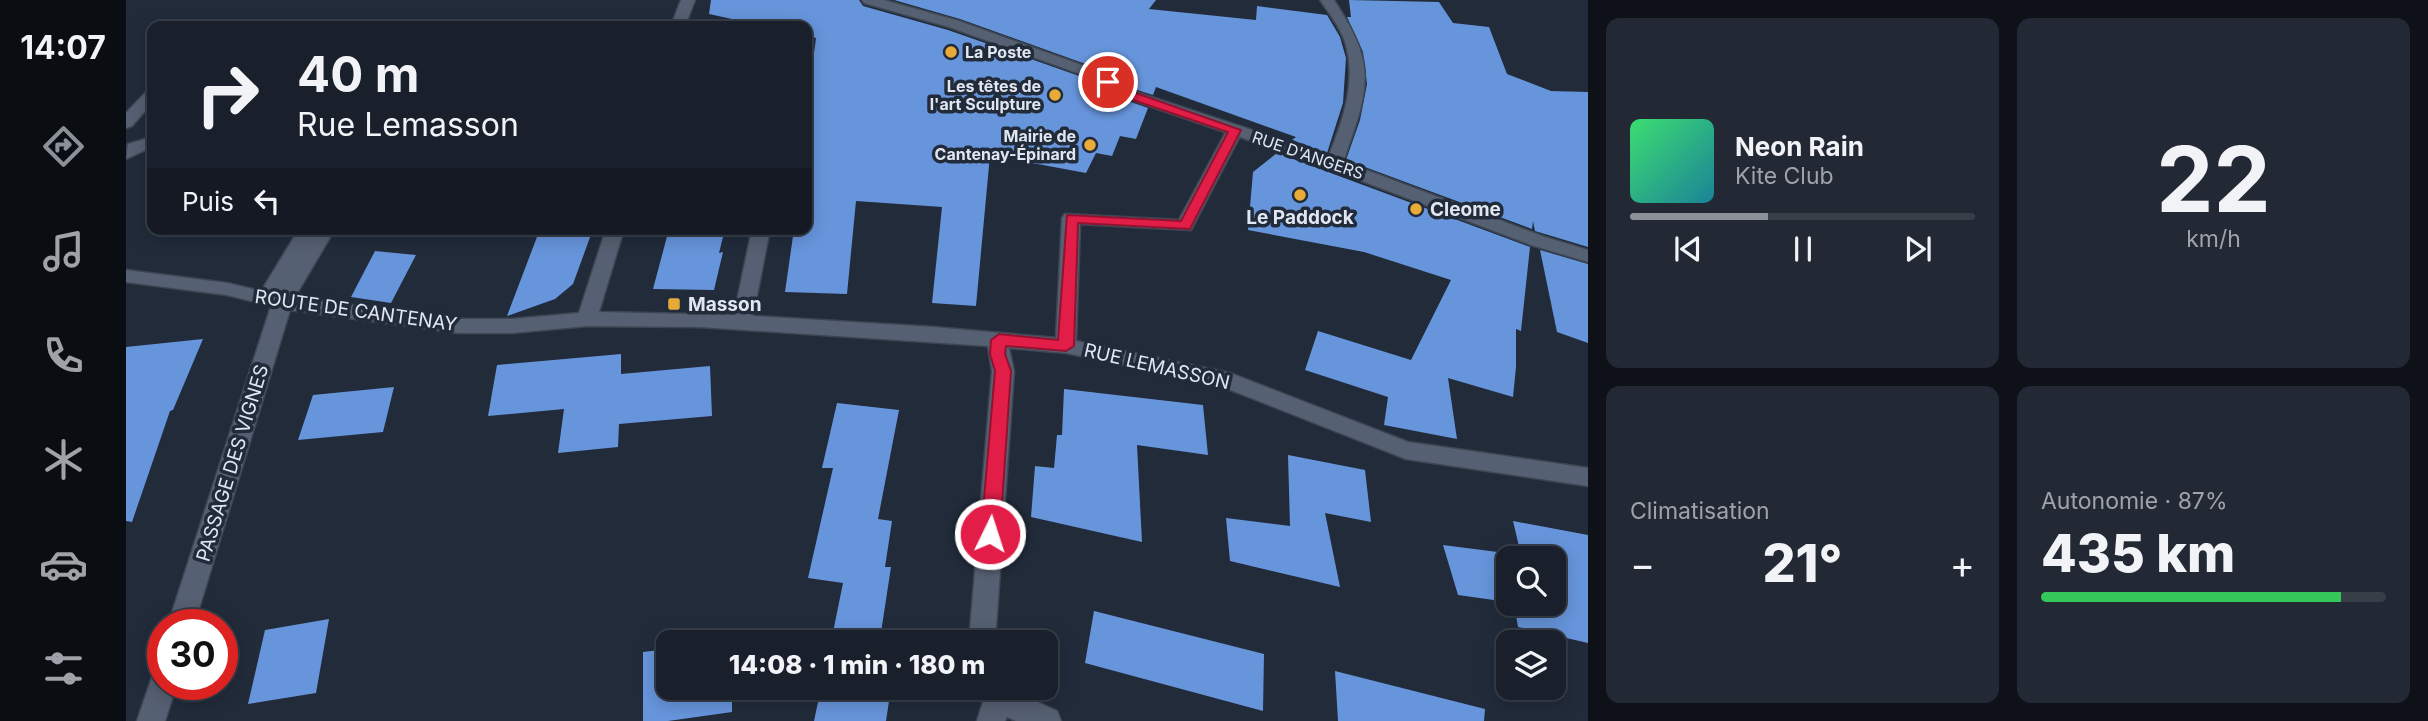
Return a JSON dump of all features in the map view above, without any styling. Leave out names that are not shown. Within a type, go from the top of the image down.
[{"type":"street","points":[[680,21],[688,0]]},
{"type":"street","name":"RUE D'ANGERS","points":[[869,0],[954,24],[1088,72],[1128,94],[1334,163],[1538,241],[1588,256]]},
{"type":"street","points":[[1327,0],[1352,41],[1359,76],[1355,107],[1334,163]]},
{"type":"street","points":[[126,123],[147,100]]},
{"type":"street","points":[[1066,346],[1071,218],[1185,226],[1235,130]]},
{"type":"street","points":[[126,154],[134,147],[147,143]]},
{"type":"street","points":[[274,300],[305,235]]},
{"type":"street","points":[[274,300],[322,235]]},
{"type":"street","points":[[587,319],[613,235]]},
{"type":"street","points":[[742,323],[760,235]]},
{"type":"street","name":"ROUTE DE CANTENAY","points":[[126,276],[227,289],[274,300],[458,326],[512,326],[587,319]]},
{"type":"street","name":"PASSAGE DES VIGNES","points":[[186,609],[274,300]]},
{"type":"street","name":"RUE LEMASSON","points":[[587,319],[742,323],[1066,346],[1222,378],[1406,450],[1588,477]]},
{"type":"street","points":[[983,630],[1003,371],[998,354],[999,340]]},
{"type":"street","points":[[151,721],[158,700]]},
{"type":"street","points":[[994,703],[1047,721]]},
{"type":"building","points":[[711,0],[859,0],[863,6],[948,30],[1082,77],[1122,99],[1148,108],[1136,139],[1120,136],[1112,156],[1096,153],[1086,173],[990,155],[976,306],[932,303],[942,207],[856,201],[847,294],[785,292],[793,235],[812,235],[812,68],[816,38],[812,37],[812,21],[741,21],[709,14]]},
{"type":"building","points":[[894,0],[1156,0],[1149,9],[1256,20],[1257,6],[1327,15],[1340,37],[1346,58],[1343,103],[1327,153],[1292,140],[1296,137],[1156,87],[1153,95],[1134,89],[1094,67],[960,19]]},
{"type":"building","points":[[1349,0],[1439,2],[1453,23],[1489,27],[1507,74],[1551,91],[1588,92],[1588,247],[1535,231],[1533,221],[1532,229],[1346,160],[1360,120],[1367,84],[1363,52],[1347,17],[1351,17]]},
{"type":"building","points":[[1277,153],[1530,247],[1521,331],[1516,329],[1513,397],[1448,378],[1457,439],[1384,425],[1388,397],[1305,370],[1318,331],[1411,360],[1451,280],[1364,252],[1248,230],[1253,172]]},
{"type":"building","points":[[538,235],[591,235],[573,284],[555,299],[507,316]]},
{"type":"building","points":[[667,235],[724,235],[719,253],[723,252],[714,290],[653,289]]},
{"type":"building","points":[[1540,250],[1588,264],[1588,343],[1557,332]]},
{"type":"building","points":[[375,251],[416,255],[391,303],[351,297]]},
{"type":"building","points":[[203,339],[173,410],[170,411],[132,522],[126,521],[126,347]]},
{"type":"building","points":[[621,354],[621,374],[710,366],[712,416],[619,424],[618,447],[558,453],[564,409],[488,416],[497,365]]},
{"type":"building","points":[[394,387],[383,432],[298,440],[313,395]]},
{"type":"building","points":[[1064,389],[1203,405],[1208,455],[1137,445],[1142,542],[1031,517],[1035,466],[1054,468],[1057,435],[1062,435]]},
{"type":"building","points":[[837,403],[899,410],[878,519],[892,521],[885,567],[891,567],[881,630],[833,630],[843,583],[808,578],[833,468],[822,468]]},
{"type":"building","points":[[1288,455],[1365,470],[1371,522],[1325,513],[1340,587],[1230,561],[1226,518],[1290,526]]},
{"type":"building","points":[[1513,521],[1588,535],[1588,643],[1566,638],[1566,630],[1531,630],[1518,627],[1516,616],[1566,616],[1566,546],[1519,546]]},
{"type":"building","points":[[1443,545],[1496,552],[1496,600],[1458,595]]},
{"type":"building","points":[[1094,611],[1264,654],[1263,711],[1085,663]]},
{"type":"building","points":[[329,619],[316,693],[248,704],[265,630]]},
{"type":"building","points":[[656,650],[656,700],[732,700],[732,712],[668,721],[643,721],[643,652]]},
{"type":"building","points":[[1335,671],[1485,709],[1484,721],[1338,721]]},
{"type":"building","points":[[818,700],[889,700],[886,721],[814,721]]},
{"type":"place","name":"La Poste","points":[[951,52]]},
{"type":"place","name":"Les têtes de l'art Sculpture","points":[[1055,95]]},
{"type":"place","name":"Mairie de Cantenay-Épinard","points":[[1090,145]]},
{"type":"place","name":"Le Paddock","points":[[1300,195]]},
{"type":"place","name":"Cleome","points":[[1416,209]]},
{"type":"place","name":"Masson","points":[[674,304]]},
{"type":"route","points":[[990,534],[1003,371],[998,354],[999,340],[1066,346],[1071,218],[1185,226],[1235,130],[1128,94],[1108,82]]}]
